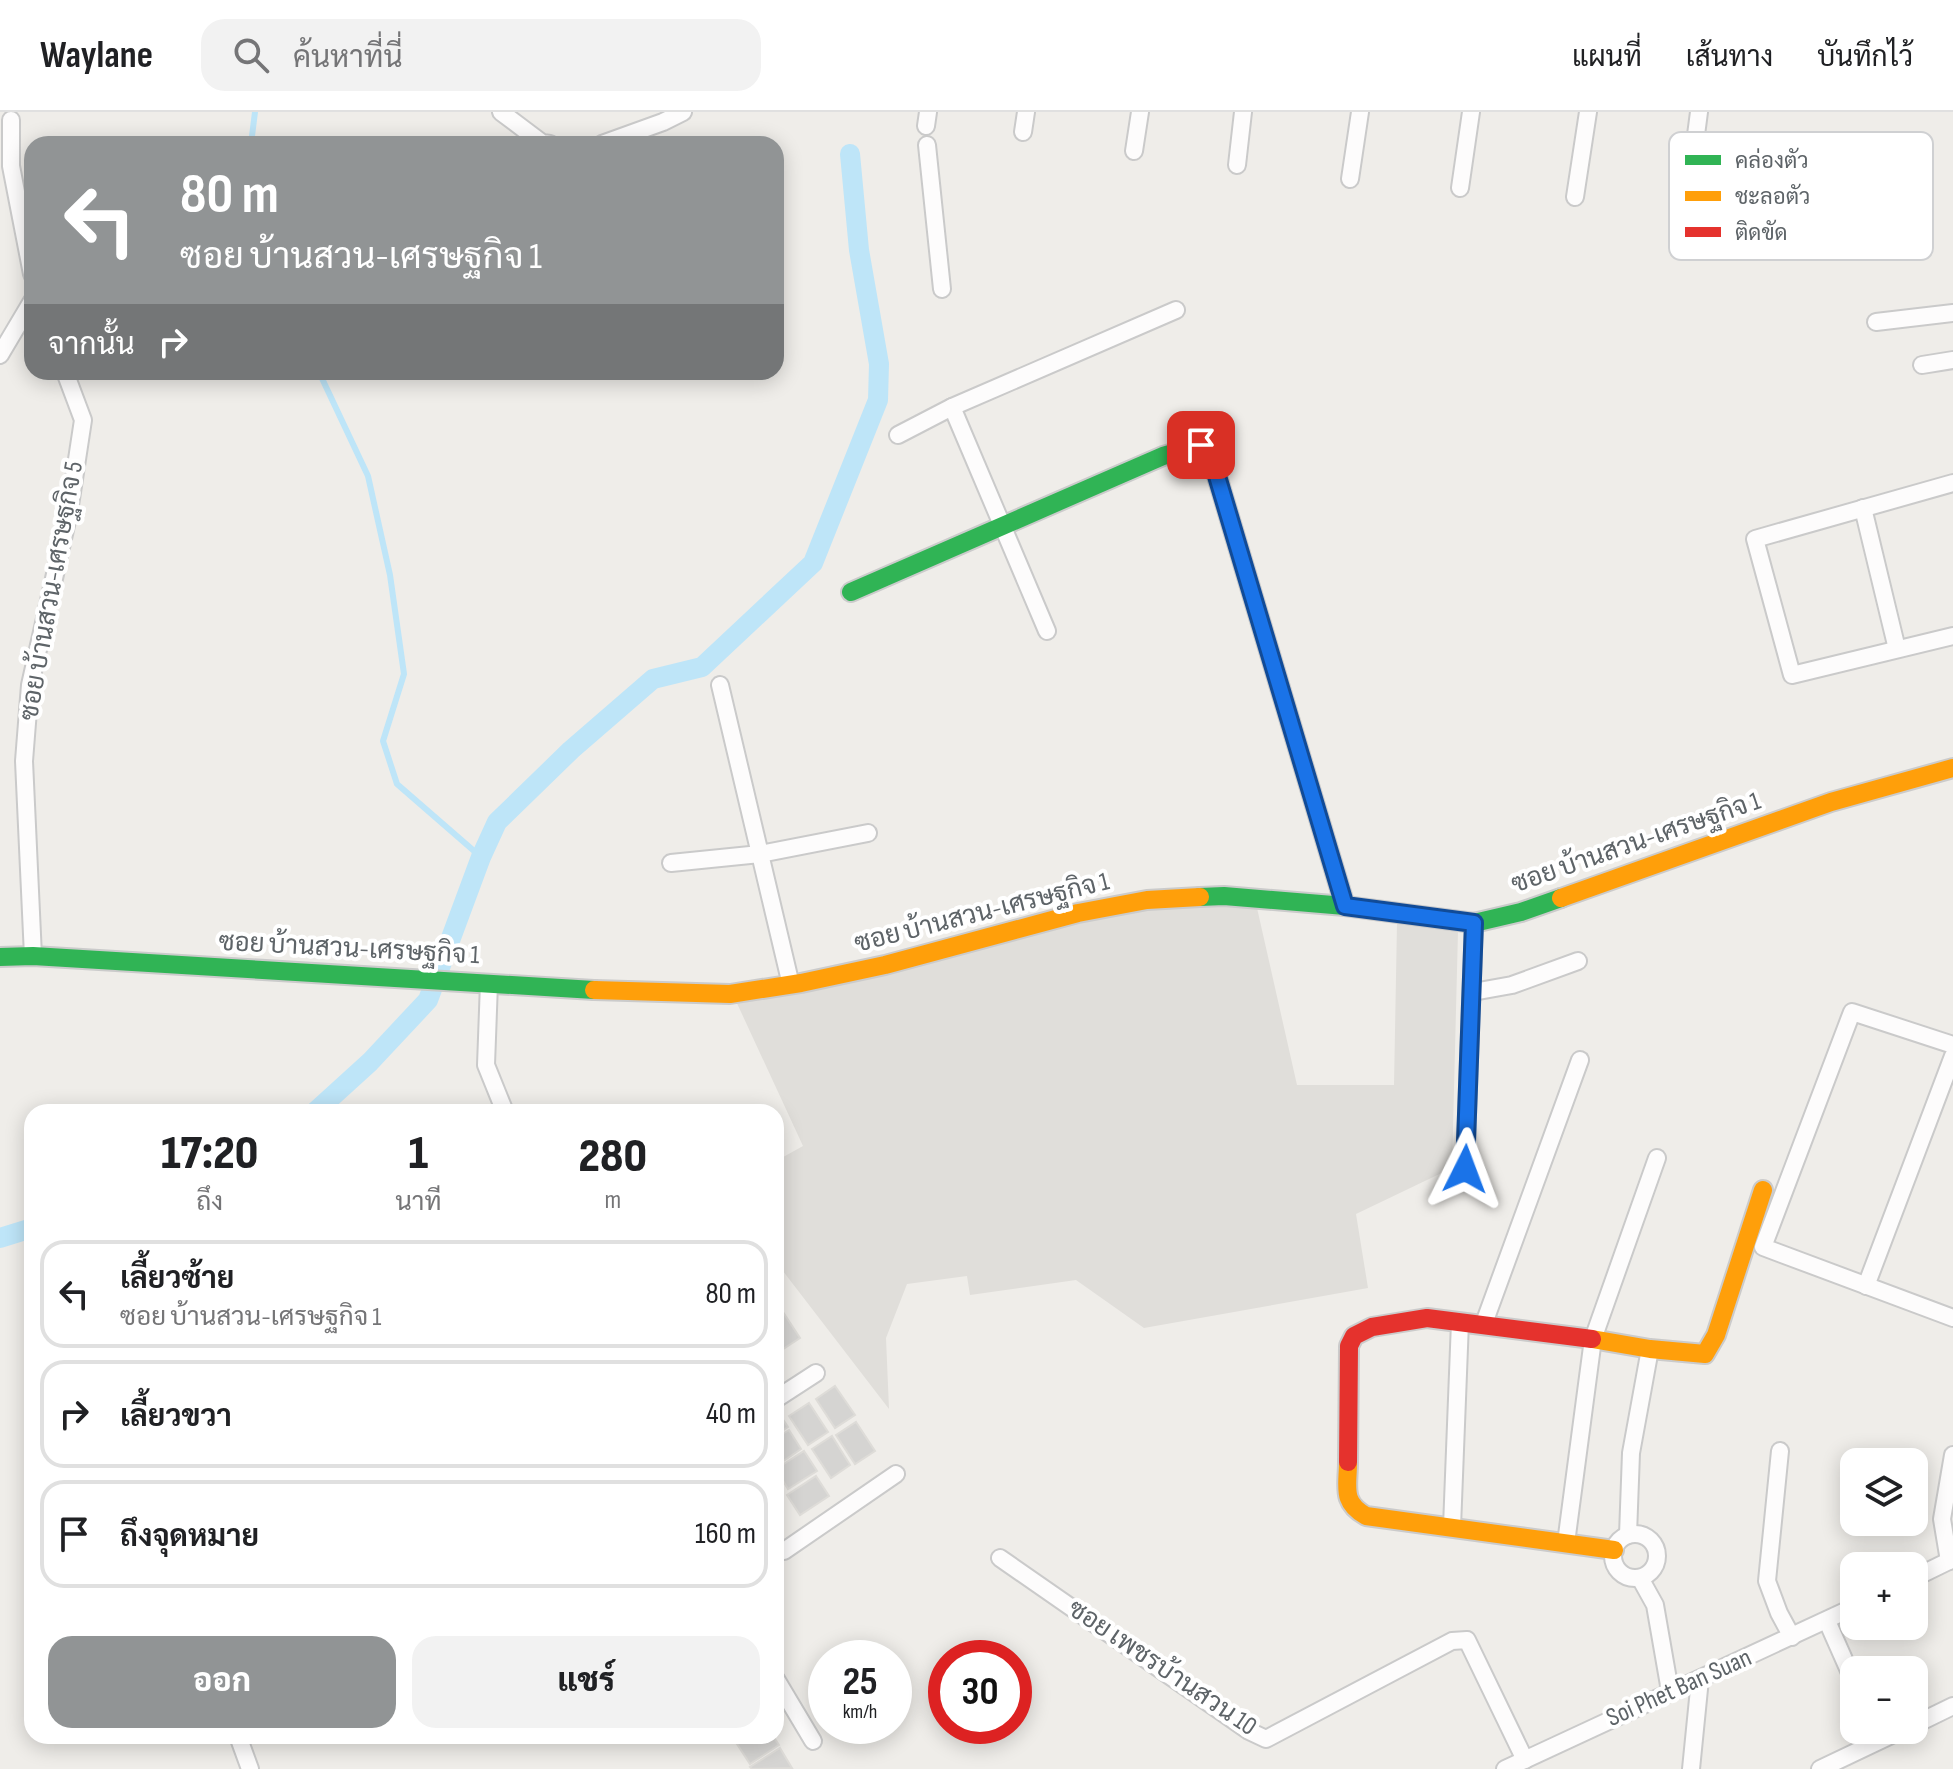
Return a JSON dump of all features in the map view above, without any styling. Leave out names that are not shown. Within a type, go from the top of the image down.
[{"type":"street","points":[[501,112],[533,136]]},
{"type":"street","points":[[624,136],[683,112]]},
{"type":"street","points":[[1023,132],[1026,112]]},
{"type":"street","points":[[1134,151],[1140,112]]},
{"type":"street","points":[[1237,165],[1243,112]]},
{"type":"street","points":[[1350,179],[1360,112]]},
{"type":"street","points":[[1460,188],[1471,112]]},
{"type":"street","points":[[1575,197],[1588,112]]},
{"type":"street","points":[[1696,132],[1699,112]]},
{"type":"street","points":[[12,117],[11,166],[24,233]]},
{"type":"street","points":[[927,145],[942,289]]},
{"type":"street","points":[[0,149],[11,166]]},
{"type":"street","points":[[898,435],[952,407],[1176,310]]},
{"type":"street","points":[[1876,322],[1953,313]]},
{"type":"street","points":[[0,355],[24,314]]},
{"type":"street","points":[[1922,365],[1953,360]]},
{"type":"street","name":"ซอย บ้านสวน-เศรษฐกิจ 5","points":[[33,956],[24,761],[30,685],[69,512],[83,420],[68,380]]},
{"type":"street","points":[[952,407],[1047,631]]},
{"type":"street","points":[[851,592],[1163,456],[1201,445],[1211,456],[1345,906]]},
{"type":"street","points":[[1953,483],[1755,539],[1792,675],[1953,636]]},
{"type":"street","points":[[1863,508],[1897,649]]},
{"type":"street","points":[[720,685],[791,985]]},
{"type":"street","name":"ซอย บ้านสวน-เศรษฐกิจ 1","points":[[0,957],[33,956],[594,990],[730,994],[885,965],[1078,913],[1147,900],[1224,896],[1345,906],[1474,923],[1521,912],[1831,802],[1953,768]]},
{"type":"street","points":[[671,863],[760,854],[868,833]]},
{"type":"street","points":[[1465,1169],[1474,923]]},
{"type":"street","points":[[1473,992],[1512,985],[1578,961]]},
{"type":"street","points":[[489,983],[486,1065],[502,1104]]},
{"type":"street","points":[[1953,1045],[1852,1012],[1763,1247],[1953,1318]]},
{"type":"street","points":[[1866,1286],[1953,1056]]},
{"type":"street","points":[[1483,1326],[1580,1060]]},
{"type":"street","points":[[1566,1543],[1593,1339],[1657,1158]]},
{"type":"street","points":[[1614,1550],[1366,1516],[1354,1509],[1348,1501],[1349,1346],[1354,1336],[1372,1327],[1427,1318],[1705,1354],[1711,1347],[1763,1190]]},
{"type":"street","points":[[1452,1527],[1460,1322]]},
{"type":"street","points":[[1628,1535],[1642,1535],[1652,1542],[1657,1552],[1656,1563],[1650,1573],[1640,1578],[1629,1577],[1619,1571],[1614,1561],[1614,1550],[1628,1535],[1631,1453],[1650,1349]]},
{"type":"street","points":[[784,1394],[816,1373]]},
{"type":"street","points":[[1780,1451],[1767,1581],[1792,1637]]},
{"type":"street","points":[[1928,1571],[1951,1560],[1942,1519],[1953,1455]]},
{"type":"street","points":[[784,1545],[896,1474]]},
{"type":"street","name":"ซอย เพชรบ้านสวน 10","points":[[1000,1558],[1249,1731],[1266,1739],[1452,1641],[1467,1640],[1525,1760]]},
{"type":"street","points":[[1640,1578],[1655,1605],[1670,1691]]},
{"type":"street","name":"Soi Phet Ban Suan","points":[[1505,1769],[1840,1614]]},
{"type":"street","points":[[1827,1621],[1842,1656]]},
{"type":"street","points":[[1691,1769],[1700,1679]]},
{"type":"street","points":[[784,1692],[808,1733]]},
{"type":"street","points":[[1928,1718],[1953,1706]]},
{"type":"street","points":[[241,1744],[250,1769]]},
{"type":"street","points":[[1820,1769],[1863,1744]]},
{"type":"shaded area","points":[[1218,905],[1257,908],[1297,1085],[1394,1085],[1397,923],[1458,931],[1452,1168],[1356,1214],[1368,1288],[1144,1328],[1076,1280],[970,1295],[967,1276],[907,1284],[886,1338],[889,1409],[784,1272],[784,1157],[803,1146],[735,999],[1144,909]]},
{"type":"building","points":[[784,1314],[800,1338],[784,1348]]},
{"type":"building","points":[[835,1386],[855,1415],[835,1428],[816,1399]]},
{"type":"building","points":[[809,1403],[828,1432],[808,1445],[789,1416]]},
{"type":"building","points":[[856,1422],[875,1451],[855,1464],[836,1435]]},
{"type":"building","points":[[789,1430],[801,1449],[784,1461],[784,1433]]},
{"type":"building","points":[[832,1436],[850,1465],[831,1478],[812,1449]]},
{"type":"building","points":[[804,1451],[817,1471],[788,1489],[784,1482],[784,1464]]},
{"type":"building","points":[[816,1476],[829,1496],[800,1515],[787,1495]]},
{"type":"building","points":[[737,1744],[778,1744],[779,1745],[750,1764]]},
{"type":"building","points":[[780,1748],[792,1768],[750,1767]]},
{"type":"waterway","points":[[252,136],[255,112]]},
{"type":"waterway","points":[[324,1104],[370,1062],[428,1000],[497,822],[571,750],[653,679],[702,667],[813,563],[878,400],[879,364],[859,250],[850,154]]},
{"type":"waterway","points":[[323,380],[368,476],[390,575],[404,674],[383,741],[397,784],[481,857]]},
{"type":"waterway","points":[[0,1238],[24,1230]]},
{"type":"traffic: fast","points":[[851,592],[1163,456],[1201,445],[1211,456],[1345,906]]},
{"type":"traffic: fast","points":[[1200,897],[1224,896],[1345,906],[1474,923],[1521,912],[1561,898]]},
{"type":"traffic: fast","points":[[0,957],[33,956],[594,990]]},
{"type":"traffic: slow","points":[[1561,898],[1831,802],[1953,768]]},
{"type":"traffic: slow","points":[[594,990],[730,994],[885,965],[1078,913],[1147,900],[1200,897]]},
{"type":"traffic: slow","points":[[1592,1339],[1705,1354],[1716,1335],[1763,1190]]},
{"type":"traffic: slow","points":[[1348,1462],[1349,1499],[1366,1516],[1614,1550]]},
{"type":"traffic: jam","points":[[1348,1462],[1349,1346],[1354,1336],[1372,1327],[1427,1318],[1592,1339]]},
{"type":"route","points":[[1201,445],[1211,456],[1345,906],[1474,923],[1465,1169]]}]
